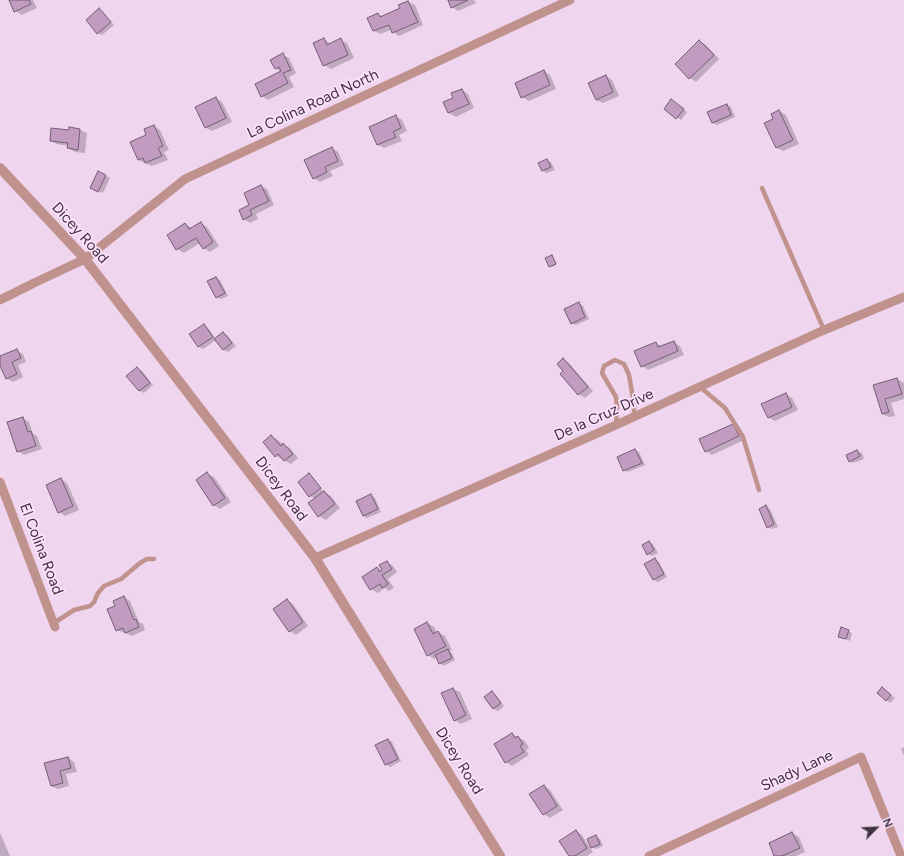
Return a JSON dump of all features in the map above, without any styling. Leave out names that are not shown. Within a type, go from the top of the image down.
[{"type":"street","name":"La Colina Road North","points":[[85,259],[185,179],[570,0]]},
{"type":"street","name":"Dicey Road","points":[[0,168],[85,259],[315,558],[500,856]]},
{"type":"street","points":[[0,300],[85,259]]},
{"type":"street","name":"De la Cruz Drive","points":[[315,558],[616,425],[824,330],[904,297]]},
{"type":"street","name":"El Colina Road","points":[[0,482],[55,625]]},
{"type":"street","name":"Shady Lane","points":[[649,856],[861,757],[901,856]]},
{"type":"lane","points":[[762,188],[824,330]]},
{"type":"lane","points":[[616,425],[616,397],[602,373],[604,366],[609,362],[615,360],[624,364],[631,387],[634,404],[634,416]]},
{"type":"lane","points":[[700,387],[725,408],[743,436],[759,490]]},
{"type":"lane","points":[[55,625],[74,610],[90,606],[104,586],[121,579],[140,563],[154,559]]},
{"type":"building","points":[[9,0],[29,0],[31,4],[14,12]]},
{"type":"building","points":[[448,0],[468,0],[451,8]]},
{"type":"building","points":[[408,1],[418,22],[392,33],[389,25],[373,31],[367,18],[378,13],[380,17],[400,8],[398,5]]},
{"type":"building","points":[[99,8],[111,22],[97,34],[86,20]]},
{"type":"building","points":[[324,38],[327,45],[341,38],[348,55],[323,66],[313,43]]},
{"type":"building","points":[[699,40],[714,55],[689,79],[675,64]]},
{"type":"building","points":[[283,53],[291,70],[283,73],[288,83],[261,97],[255,84],[281,71],[279,67],[275,69],[270,60]]},
{"type":"building","points":[[544,70],[550,85],[521,98],[515,83]]},
{"type":"building","points":[[606,75],[613,92],[596,100],[588,83]]},
{"type":"building","points":[[462,89],[469,104],[448,113],[443,102],[453,98],[451,93]]},
{"type":"building","points":[[216,97],[226,118],[205,128],[195,107]]},
{"type":"building","points":[[671,99],[684,109],[676,119],[664,109]]},
{"type":"building","points":[[727,104],[731,115],[712,123],[707,112]]},
{"type":"building","points":[[779,110],[793,140],[776,148],[764,123],[773,119],[771,114]]},
{"type":"building","points":[[396,115],[401,128],[393,132],[396,137],[377,145],[369,127]]},
{"type":"building","points":[[154,125],[163,146],[158,148],[162,156],[145,163],[143,158],[138,160],[130,142],[146,135],[144,129]]},
{"type":"building","points":[[69,127],[80,129],[78,150],[67,148],[68,143],[50,141],[51,128],[69,130]]},
{"type":"building","points":[[332,147],[338,161],[325,167],[327,172],[313,179],[304,160]]},
{"type":"building","points":[[547,159],[551,167],[542,171],[538,163]]},
{"type":"building","points":[[98,171],[106,175],[98,192],[90,188]]},
{"type":"building","points":[[261,185],[269,201],[250,210],[252,215],[243,220],[239,210],[249,205],[244,193]]},
{"type":"building","points":[[201,222],[213,242],[203,249],[196,238],[176,250],[167,235],[185,223],[189,229]]},
{"type":"building","points":[[552,255],[556,264],[549,267],[545,258]]},
{"type":"building","points":[[216,277],[225,293],[216,298],[207,281]]},
{"type":"building","points":[[579,302],[585,317],[571,324],[564,309]]},
{"type":"building","points":[[204,324],[213,337],[198,347],[189,334]]},
{"type":"building","points":[[223,332],[232,343],[223,350],[214,339]]},
{"type":"building","points":[[674,341],[678,351],[641,367],[634,351],[656,342],[658,347]]},
{"type":"building","points":[[17,349],[21,358],[12,362],[17,374],[6,379],[0,366],[0,356]]},
{"type":"building","points":[[563,358],[588,387],[578,395],[560,374],[563,371],[557,364]]},
{"type":"building","points":[[137,367],[150,383],[139,391],[126,376]]},
{"type":"building","points":[[897,378],[902,394],[885,399],[889,412],[882,414],[873,385]]},
{"type":"building","points":[[786,393],[792,407],[768,418],[761,404]]},
{"type":"building","points":[[23,417],[28,432],[31,431],[36,446],[17,452],[7,422]]},
{"type":"building","points":[[733,424],[739,436],[705,452],[699,439]]},
{"type":"building","points":[[271,435],[281,446],[283,443],[293,454],[284,461],[278,454],[275,457],[263,442]]},
{"type":"building","points":[[635,449],[642,463],[623,471],[617,457]]},
{"type":"building","points":[[857,450],[860,456],[849,462],[846,455]]},
{"type":"building","points":[[207,472],[225,498],[213,506],[196,480]]},
{"type":"building","points":[[309,473],[321,488],[309,497],[298,482]]},
{"type":"building","points":[[61,478],[73,506],[58,513],[46,485]]},
{"type":"building","points":[[324,491],[335,504],[318,517],[308,503]]},
{"type":"building","points":[[371,494],[378,509],[363,516],[356,501]]},
{"type":"building","points":[[766,505],[774,524],[767,528],[759,509]]},
{"type":"building","points":[[649,541],[654,550],[647,555],[642,545]]},
{"type":"building","points":[[655,558],[664,574],[653,580],[644,564]]},
{"type":"building","points":[[387,561],[392,569],[382,575],[388,584],[382,588],[380,584],[370,590],[362,577],[377,567],[380,572],[382,570],[379,565]]},
{"type":"building","points":[[124,596],[134,620],[136,619],[139,627],[125,633],[123,628],[116,631],[107,609],[115,606],[113,601]]},
{"type":"building","points":[[287,599],[303,622],[289,632],[273,609]]},
{"type":"building","points":[[427,622],[433,634],[438,631],[446,646],[427,656],[414,629]]},
{"type":"building","points":[[841,627],[849,630],[846,639],[838,637]]},
{"type":"building","points":[[448,649],[452,658],[439,664],[435,655]]},
{"type":"building","points":[[882,687],[891,695],[886,701],[877,693]]},
{"type":"building","points":[[453,688],[466,715],[454,721],[441,693]]},
{"type":"building","points":[[492,691],[501,703],[493,709],[484,697]]},
{"type":"building","points":[[512,733],[515,738],[518,736],[523,744],[520,746],[524,752],[505,763],[494,744]]},
{"type":"building","points":[[388,739],[398,759],[385,765],[375,745]]},
{"type":"building","points":[[68,757],[71,768],[60,771],[63,783],[51,786],[44,763]]},
{"type":"building","points":[[544,785],[557,806],[543,815],[529,794]]},
{"type":"building","points":[[576,830],[587,848],[575,856],[569,856],[559,841]]},
{"type":"building","points":[[792,832],[800,848],[782,856],[774,856],[769,843]]},
{"type":"building","points":[[596,835],[600,844],[591,848],[587,839]]}]
